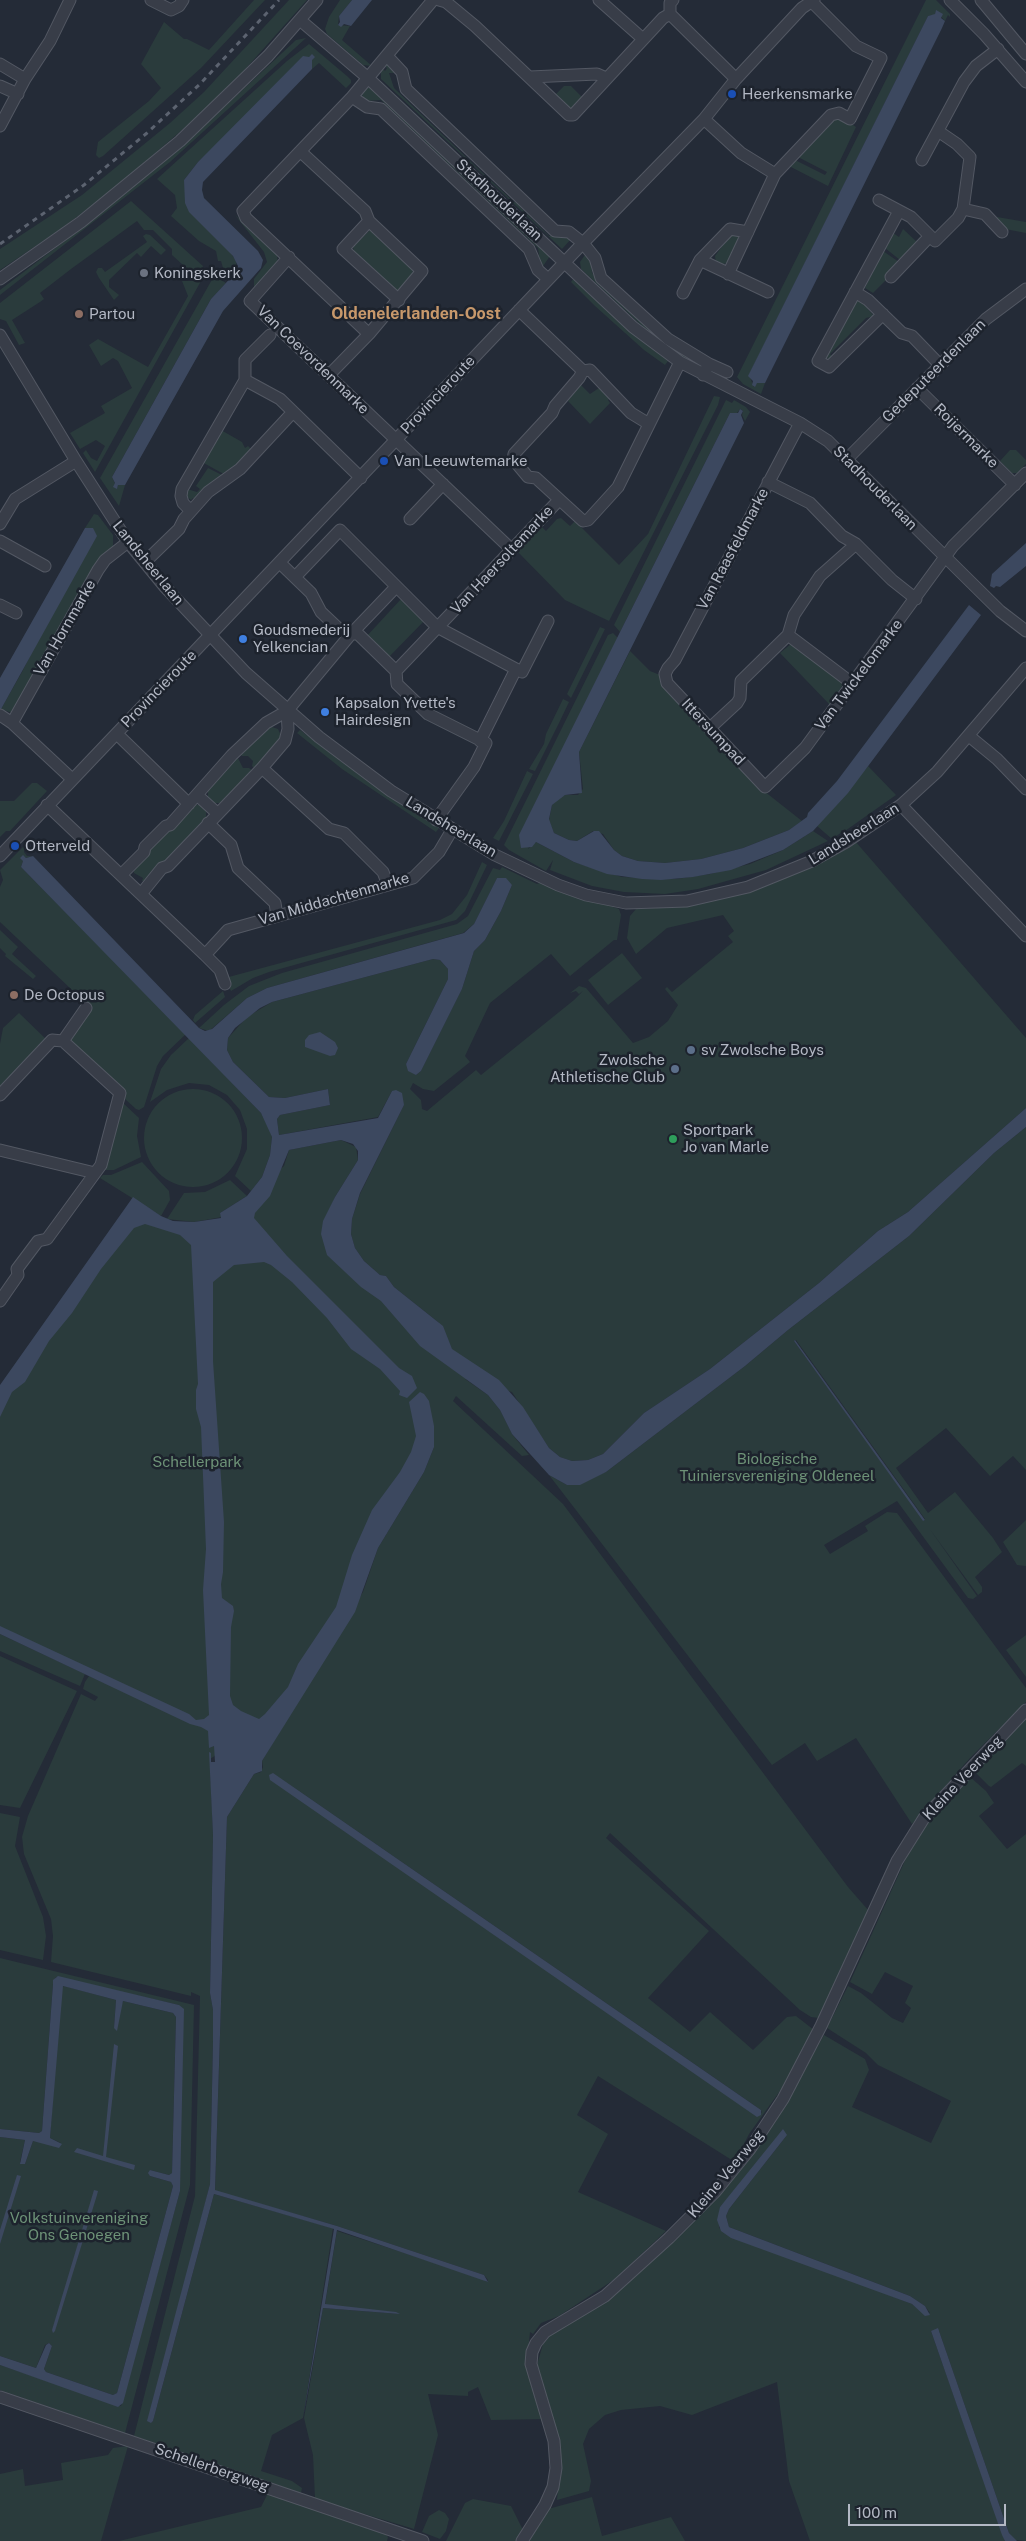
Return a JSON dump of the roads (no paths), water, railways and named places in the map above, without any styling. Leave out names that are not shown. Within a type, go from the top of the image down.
[{"type":"street","points":[[0,126],[25,79],[50,41],[70,0]]},
{"type":"street","points":[[151,0],[171,10],[179,6],[183,0]]},
{"type":"street","points":[[0,279],[74,227],[160,158],[268,56],[317,0]]},
{"type":"street","points":[[369,334],[290,257],[246,218],[243,211],[352,97],[433,0]]},
{"type":"street","points":[[439,0],[446,2],[475,26],[569,116],[573,115],[643,38],[670,4],[736,79]]},
{"type":"street","points":[[599,0],[643,38]]},
{"type":"street","points":[[950,0],[998,49],[1026,82]]},
{"type":"street","points":[[961,10],[968,0]]},
{"type":"street","points":[[981,0],[1026,54]]},
{"type":"street","points":[[728,274],[775,174],[831,115],[838,113],[850,118],[881,58],[856,46],[812,1]]},
{"type":"street","name":"Provincieroute","points":[[0,856],[548,279],[704,119],[736,79],[802,8],[812,1]]},
{"type":"street","name":"Stadhouderlaan","points":[[300,20],[368,78],[633,328],[680,362],[702,375],[800,423],[828,441],[1000,611],[1026,631]]},
{"type":"street","points":[[922,160],[964,82],[976,66],[998,49]]},
{"type":"street","name":"Stadhouderlaan","points":[[387,56],[402,72],[406,90],[555,231],[569,232],[583,243],[595,258],[601,278],[668,339],[708,364],[727,372]]},
{"type":"street","points":[[0,64],[25,79]]},
{"type":"street","points":[[530,77],[597,74],[606,78]]},
{"type":"street","points":[[0,86],[18,94]]},
{"type":"street","name":"Stadhouderlaan","points":[[352,97],[367,106],[381,109],[529,250],[538,270],[548,279]]},
{"type":"street","points":[[704,119],[741,153],[775,174]]},
{"type":"street","points":[[879,200],[911,217],[936,241],[958,218],[962,209],[970,157],[957,144],[938,131]]},
{"type":"street","points":[[301,152],[365,211],[369,221],[422,271],[369,334],[329,376]]},
{"type":"street","points":[[962,209],[985,214],[1002,232]]},
{"type":"street","points":[[883,314],[829,367],[818,361],[900,210]]},
{"type":"street","points":[[369,221],[343,249],[399,300]]},
{"type":"street","points":[[683,293],[700,260],[730,229],[748,232]]},
{"type":"street","points":[[892,277],[930,236]]},
{"type":"street","name":"Van Coevordenmarke","points":[[290,257],[250,301],[396,440]]},
{"type":"street","points":[[700,260],[768,292]]},
{"type":"street","name":"Gedeputeerdenlaan","points":[[847,459],[986,319],[1026,289]]},
{"type":"street","points":[[855,292],[883,314],[902,333],[912,336],[940,365]]},
{"type":"street","points":[[519,310],[583,371]]},
{"type":"street","name":"Landsheerlaan","points":[[0,335],[76,461],[128,542],[209,636],[287,711],[348,760],[452,830],[495,855],[571,890],[626,903],[687,901],[727,892],[790,871],[846,842],[901,806],[937,772],[1026,668]]},
{"type":"street","points":[[191,510],[184,503],[181,496],[182,489],[245,380],[245,360],[270,335]]},
{"type":"street","name":"Van Haersoltemarke","points":[[396,671],[559,500],[577,517],[584,521],[588,520],[618,487],[680,362]]},
{"type":"street","points":[[702,375],[708,364]]},
{"type":"street","points":[[583,371],[590,370],[631,413],[649,424]]},
{"type":"street","points":[[559,500],[536,478],[528,477],[513,459],[514,454],[552,413],[555,406],[580,378],[583,371]]},
{"type":"street","points":[[245,380],[280,399],[360,478]]},
{"type":"street","name":"Roijermarke","points":[[917,388],[1015,485]]},
{"type":"street","points":[[145,562],[179,529],[191,510],[208,492],[240,469],[293,412]]},
{"type":"street","name":"Van Raasfeldmarke","points":[[665,674],[675,660],[800,423]]},
{"type":"street","points":[[396,440],[511,550]]},
{"type":"street","points":[[0,523],[15,499],[76,461]]},
{"type":"street","name":"Van Twickelomarke","points":[[765,787],[805,748],[953,546],[1026,473]]},
{"type":"street","points":[[768,482],[810,503],[842,536],[856,544],[892,580],[916,599]]},
{"type":"street","points":[[410,519],[443,484]]},
{"type":"street","points":[[295,578],[340,530],[437,627],[522,672],[548,621]]},
{"type":"street","points":[[0,541],[45,566]]},
{"type":"street","name":"Van Hornmarke","points":[[12,723],[98,570],[105,560],[128,542]]},
{"type":"street","points":[[710,728],[737,703],[740,698],[741,681],[788,635],[794,615],[820,576],[856,544]]},
{"type":"street","points":[[280,562],[311,593],[321,612],[340,630],[351,634],[358,634],[396,671],[397,684],[428,714],[486,743],[474,767],[436,820]]},
{"type":"street","points":[[121,875],[144,852],[144,847],[166,826],[170,825],[232,756],[266,723],[287,711],[351,634],[396,588]]},
{"type":"street","points":[[1,607],[16,613]]},
{"type":"street","points":[[788,635],[853,684]]},
{"type":"street","points":[[480,741],[516,669]]},
{"type":"street","name":"Ittersumpad","points":[[665,674],[667,683],[765,787]]},
{"type":"street","points":[[140,894],[162,868],[168,866],[262,768],[285,741],[288,729],[287,711]]},
{"type":"street","points":[[0,715],[12,723],[72,779]]},
{"type":"street","points":[[266,723],[274,723],[282,727],[285,741]]},
{"type":"street","points":[[116,734],[189,804]]},
{"type":"street","points":[[969,736],[998,760],[1026,789]]},
{"type":"street","points":[[262,768],[329,829],[344,833],[383,872],[388,885]]},
{"type":"street","points":[[198,795],[217,813]]},
{"type":"street","points":[[47,805],[220,970],[225,984]]},
{"type":"street","points":[[901,806],[1026,936]]},
{"type":"street","points":[[208,823],[231,845],[238,868],[275,903],[277,916]]},
{"type":"street","name":"Van Middachtenmarke","points":[[204,955],[228,930],[412,878],[439,852],[452,830]]},
{"type":"street","points":[[63,1041],[86,1008]]},
{"type":"street","points":[[0,1095],[52,1040],[63,1041],[120,1093],[101,1165],[47,1239],[38,1241],[17,1269],[18,1274],[0,1301]]},
{"type":"street","points":[[0,1150],[95,1173]]},
{"type":"street","name":"Kleine Veerweg","points":[[522,2541],[545,2505],[553,2487],[556,2468],[554,2441],[531,2364],[532,2352],[536,2343],[544,2332],[605,2296],[669,2238],[715,2192],[750,2149],[783,2099],[817,2035],[897,1862],[924,1818],[1026,1710]]},
{"type":"street","name":"Schellerbergweg","points":[[0,2397],[423,2541]]},
{"type":"water","points":[[352,0],[372,0],[351,26],[344,24],[341,27],[338,25],[340,22],[339,16]]},
{"type":"water","points":[[936,10],[943,14],[941,18],[945,21],[942,28],[765,383],[757,383],[755,387],[752,385],[753,381],[748,376],[928,16],[935,14]]},
{"type":"water","points":[[312,54],[315,57],[312,60],[312,69],[203,182],[204,198],[258,251],[263,260],[261,268],[223,311],[125,485],[118,485],[117,489],[113,487],[115,483],[112,477],[211,299],[237,271],[238,266],[233,256],[189,212],[185,203],[184,180],[198,162],[303,56],[309,57]]},
{"type":"water","points":[[740,409],[743,411],[741,415],[744,423],[579,752],[582,793],[565,795],[552,805],[549,819],[554,833],[569,840],[577,841],[594,831],[599,831],[614,850],[622,856],[638,861],[665,863],[701,859],[743,848],[789,830],[807,817],[808,813],[837,781],[969,605],[981,615],[848,793],[813,831],[783,850],[731,870],[693,877],[661,880],[607,874],[574,862],[536,842],[532,847],[521,848],[519,835],[620,632],[730,413],[738,413]]},
{"type":"water","points":[[85,528],[93,528],[97,536],[0,711],[0,678]]},
{"type":"water","points":[[1026,543],[1026,566],[1000,587],[996,586],[994,588],[990,586],[992,574]]},
{"type":"water","points":[[23,855],[26,858],[33,856],[199,1028],[205,1031],[212,1029],[247,998],[267,988],[464,933],[474,924],[497,878],[506,878],[512,885],[501,911],[485,940],[474,951],[462,989],[421,1071],[416,1075],[408,1071],[406,1064],[448,979],[448,969],[440,960],[433,959],[272,1002],[260,1008],[235,1028],[228,1038],[227,1050],[233,1062],[269,1097],[285,1098],[328,1089],[330,1105],[280,1115],[277,1119],[279,1135],[378,1118],[392,1091],[396,1090],[402,1093],[404,1105],[360,1193],[352,1219],[351,1234],[355,1248],[364,1261],[380,1275],[386,1276],[394,1287],[443,1326],[452,1349],[499,1380],[523,1407],[549,1448],[560,1457],[572,1461],[588,1460],[603,1454],[644,1413],[710,1369],[819,1283],[878,1231],[908,1212],[1026,1108],[1026,1127],[994,1153],[909,1236],[788,1330],[745,1366],[606,1472],[580,1485],[567,1485],[549,1475],[512,1434],[500,1410],[488,1395],[420,1346],[381,1301],[361,1287],[327,1255],[321,1234],[323,1221],[335,1197],[358,1160],[358,1151],[353,1144],[341,1140],[289,1150],[270,1196],[255,1213],[254,1218],[287,1256],[399,1368],[412,1376],[417,1388],[407,1398],[399,1395],[400,1391],[380,1369],[351,1349],[327,1318],[292,1282],[271,1265],[264,1262],[234,1265],[213,1282],[213,1361],[224,1522],[221,1584],[222,1598],[233,1606],[234,1611],[231,1627],[230,1696],[233,1705],[241,1711],[259,1719],[265,1714],[288,1687],[298,1664],[336,1607],[352,1555],[372,1510],[400,1472],[411,1452],[416,1436],[409,1402],[420,1392],[429,1401],[434,1426],[434,1447],[424,1472],[378,1548],[355,1612],[262,1761],[262,1771],[254,1774],[227,1817],[215,2190],[337,2226],[484,2275],[488,2282],[337,2230],[325,2304],[400,2314],[323,2308],[303,2418],[334,2229],[214,2194],[153,2421],[151,2423],[147,2421],[210,2184],[213,2041],[213,2010],[210,1993],[213,1835],[209,1752],[211,1753],[211,1762],[215,1762],[214,1746],[209,1748],[208,1731],[201,1727],[190,1724],[0,1634],[0,1626],[189,1714],[196,1720],[204,1719],[209,1715],[203,1590],[206,1549],[201,1427],[196,1409],[196,1390],[198,1384],[191,1245],[180,1235],[145,1224],[134,1228],[101,1269],[72,1313],[49,1341],[25,1382],[12,1392],[0,1417],[0,1385],[133,1197],[161,1216],[173,1221],[194,1222],[221,1218],[220,1213],[247,1196],[262,1177],[270,1155],[272,1137],[261,1113],[21,867],[23,861],[20,858]]},
{"type":"water","points":[[320,1032],[335,1042],[338,1048],[335,1055],[330,1056],[305,1047],[305,1040],[309,1035]]},
{"type":"water","points":[[795,1340],[925,1520],[923,1521]]},
{"type":"water","points":[[273,1773],[761,2110],[761,2115],[757,2117],[270,1780],[269,1775]]},
{"type":"water","points":[[58,1976],[179,2005],[184,2009],[180,2191],[123,2403],[118,2407],[0,2365],[0,2356],[36,2368],[46,2345],[49,2343],[52,2346],[44,2369],[46,2372],[113,2395],[117,2393],[173,2186],[171,2182],[150,2176],[148,2173],[150,2170],[169,2175],[172,2173],[176,2017],[173,2013],[123,2001],[117,2031],[114,2028],[116,2000],[63,1986],[50,2138],[62,2144],[59,2148],[33,2141],[25,2164],[20,2164],[25,2140],[0,2137],[0,2129],[39,2133],[42,2131],[53,1980]]},
{"type":"water","points":[[114,2044],[118,2046],[106,2157],[135,2165],[134,2170],[74,2152],[77,2148],[103,2156]]},
{"type":"water","points":[[783,2129],[787,2135],[729,2209],[726,2216],[729,2227],[910,2296],[925,2306],[930,2315],[925,2316],[912,2304],[731,2238],[721,2231],[717,2220],[720,2207]]},
{"type":"water","points":[[17,2175],[21,2176],[0,2244],[0,2230]]},
{"type":"water","points":[[94,2190],[98,2191],[97,2195],[53,2333],[52,2330]]},
{"type":"water","points":[[938,2328],[1009,2533],[1017,2541],[1005,2541],[1002,2535],[931,2331]]},
{"type":"railway","points":[[0,244],[84,185],[147,133],[200,84],[279,0]]},
{"type":"place","name":"Heerkensmarke","points":[[732,94]]},
{"type":"place","name":"Koningskerk","points":[[144,273]]},
{"type":"place","name":"Partou","points":[[79,314]]},
{"type":"place","name":"Van Leeuwtemarke","points":[[384,461]]},
{"type":"place","name":"Goudsmederij Yelkencian","points":[[243,639]]},
{"type":"place","name":"Kapsalon Yvette's Hairdesign","points":[[325,712]]},
{"type":"place","name":"Otterveld","points":[[15,846]]},
{"type":"place","name":"De Octopus","points":[[14,995]]},
{"type":"place","name":"sv Zwolsche Boys","points":[[691,1050]]},
{"type":"place","name":"Zwolsche Athletische Club","points":[[675,1069]]},
{"type":"place","name":"Sportpark Jo van Marle","points":[[673,1139]]},
{"type":"district","name":"Oldenelerlanden-Oost","points":[[416,314]]},
{"type":"park label","name":"Schellerpark","points":[[197,1462]]},
{"type":"park label","name":"Biologische Tuiniersvereniging Oldeneel","points":[[777,1468]]},
{"type":"park label","name":"Volkstuinvereniging Ons Genoegen","points":[[79,2226]]}]
